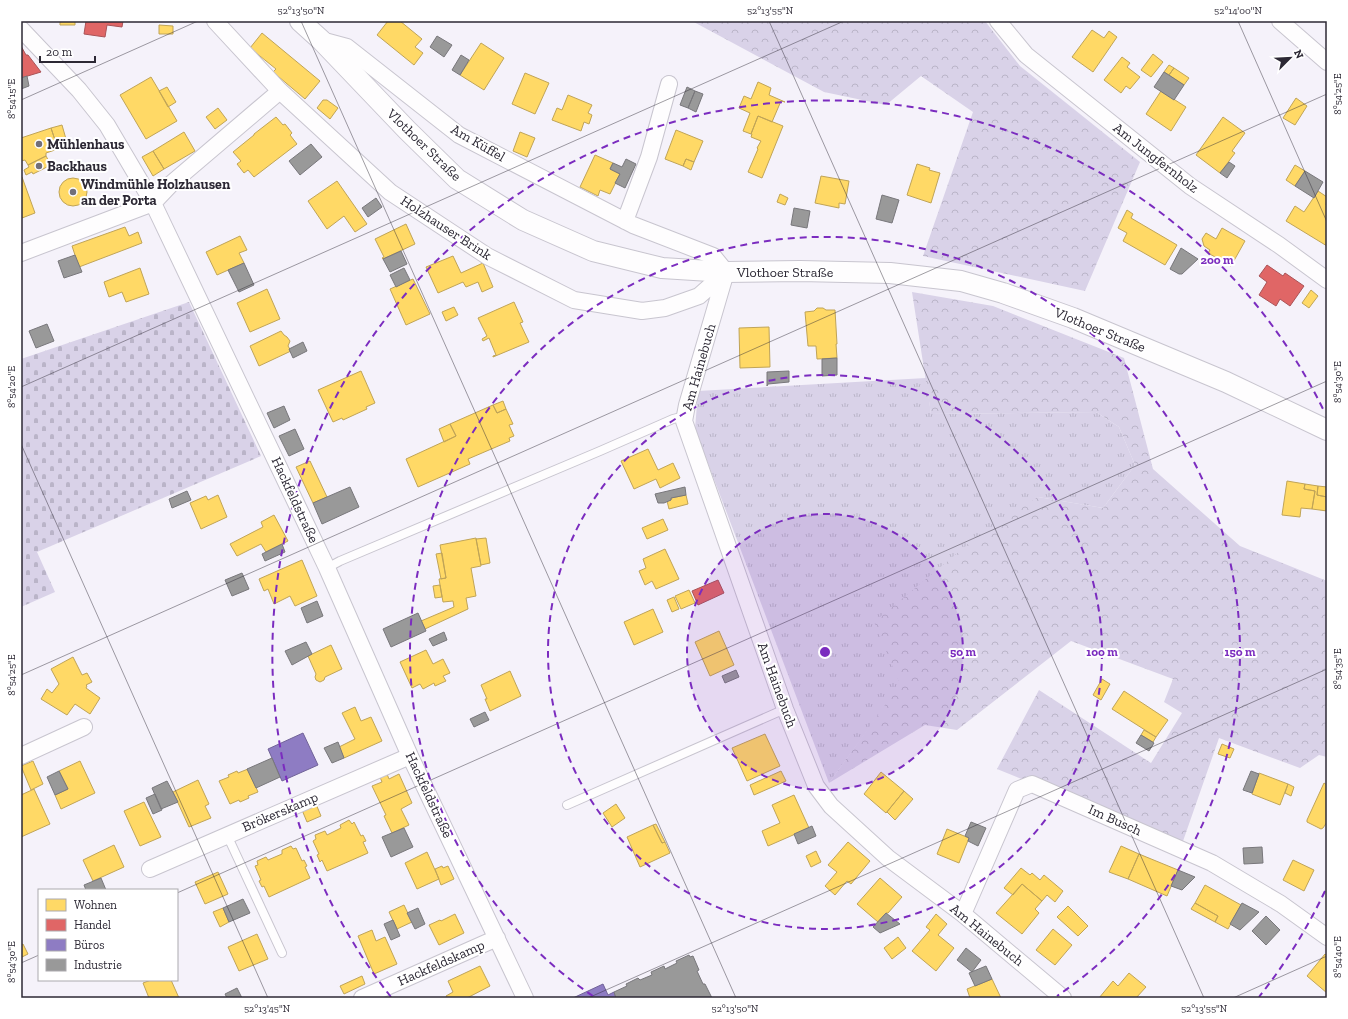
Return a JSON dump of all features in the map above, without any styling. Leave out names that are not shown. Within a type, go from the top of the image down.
[{"type":"street","name":"Holzhauser Brink","points":[[215,21],[280,91],[390,192],[487,256],[574,300],[642,311],[665,308],[699,296],[726,272]]},
{"type":"street","name":"Vlothoer Straße","points":[[300,21],[321,40],[407,130],[457,179],[523,220],[593,251],[662,268],[726,272],[800,271],[890,273],[961,281],[1004,293],[1073,318],[1226,382],[1327,430]]},
{"type":"street","name":"Am Jungfernholz","points":[[998,21],[1026,55],[1184,181],[1279,245],[1327,280]]},
{"type":"street","points":[[1280,21],[1327,62]]},
{"type":"street","name":"Hackfeldstraße","points":[[21,29],[79,90],[107,125],[153,202],[327,568],[410,756],[525,998]]},
{"type":"street","name":"Am Küffel","points":[[321,40],[347,47],[459,135],[625,221],[713,256],[726,272]]},
{"type":"street","points":[[625,221],[649,157],[669,84]]},
{"type":"street","points":[[21,253],[153,202],[172,183],[280,91]]},
{"type":"street","name":"Am Hainebuch","points":[[726,272],[684,421],[785,709],[816,786],[831,806],[888,858],[963,914],[1063,998]]},
{"type":"street","points":[[21,756],[84,727]]},
{"type":"street","name":"Brökerskamp","points":[[150,869],[410,756]]},
{"type":"street","name":"Im Busch","points":[[963,914],[1017,790],[1032,784],[1212,863],[1281,904],[1327,938]]},
{"type":"street","name":"Hackfeldskamp","points":[[362,998],[497,938]]},
{"type":"lane","points":[[327,568],[340,561],[673,419],[685,416]]},
{"type":"lane","points":[[567,806],[785,709]]},
{"type":"lane","points":[[227,835],[282,953]]},
{"type":"green space","points":[[692,21],[985,21],[1020,66],[1140,162],[1085,291],[923,256],[973,112],[921,76],[886,105],[824,92]]},
{"type":"green space","points":[[912,292],[993,306],[1124,358],[1153,469],[1240,546],[1327,581],[1327,757],[1319,755],[1300,768],[1219,738],[1182,844],[997,769],[1039,690],[1151,763],[1182,713],[1164,702],[1173,679],[1071,641],[957,730],[925,725],[829,783],[900,684],[874,622],[972,541],[1038,497],[1103,508],[1135,465],[1119,427],[1096,412],[931,414]]},
{"type":"green space","points":[[189,302],[261,456],[37,552],[55,592],[21,607],[21,359]]},
{"type":"green space","points":[[926,378],[931,414],[1096,412],[1119,427],[1135,465],[1103,508],[1038,497],[829,783],[695,429],[698,391]]},
{"type":"building: Wohnen","points":[[60,21],[75,21],[75,25],[60,25]]},
{"type":"building: Wohnen","points":[[388,21],[400,21],[422,39],[415,47],[423,53],[414,65],[377,35]]},
{"type":"building: Wohnen","points":[[159,25],[173,26],[173,34],[159,34]]},
{"type":"building: Wohnen","points":[[1092,30],[1104,38],[1109,31],[1117,37],[1093,72],[1072,57]]},
{"type":"building: Wohnen","points":[[262,33],[320,81],[305,99],[273,72],[276,69],[250,48]]},
{"type":"building: Wohnen","points":[[481,43],[504,58],[484,90],[460,75]]},
{"type":"building: Wohnen","points":[[1153,54],[1163,62],[1151,77],[1141,70]]},
{"type":"building: Wohnen","points":[[1122,57],[1130,63],[1127,67],[1140,77],[1130,89],[1126,86],[1121,93],[1104,80]]},
{"type":"building: Wohnen","points":[[1169,65],[1174,68],[1169,75],[1164,72]]},
{"type":"building: Wohnen","points":[[1174,68],[1189,78],[1184,85],[1169,75]]},
{"type":"building: Wohnen","points":[[525,73],[549,83],[535,114],[512,104]]},
{"type":"building: Wohnen","points":[[151,77],[177,121],[146,139],[120,95]]},
{"type":"building: Wohnen","points":[[758,82],[771,88],[769,95],[785,102],[781,101],[772,122],[758,116],[751,134],[743,131],[750,113],[739,108],[744,96],[751,99]]},
{"type":"building: Wohnen","points":[[167,87],[176,102],[168,107],[159,91]]},
{"type":"building: Wohnen","points":[[1161,91],[1186,107],[1171,131],[1146,114]]},
{"type":"building: Wohnen","points":[[568,95],[592,105],[588,113],[592,115],[589,124],[584,122],[581,131],[552,120],[557,108],[562,110]]},
{"type":"building: Wohnen","points":[[1296,98],[1307,106],[1295,125],[1283,118]]},
{"type":"building: Wohnen","points":[[323,100],[327,100],[338,108],[330,119],[317,108]]},
{"type":"building: Wohnen","points":[[218,108],[227,120],[215,129],[206,117]]},
{"type":"building: Wohnen","points":[[758,116],[783,126],[762,178],[748,172],[761,141],[751,137]]},
{"type":"building: Wohnen","points":[[276,117],[283,125],[285,124],[292,133],[290,135],[297,144],[254,177],[248,170],[244,173],[237,164],[241,161],[233,152]]},
{"type":"building: Wohnen","points":[[1223,117],[1245,133],[1232,151],[1235,153],[1220,173],[1196,155]]},
{"type":"building: Wohnen","points":[[62,125],[68,146],[58,149],[51,128]]},
{"type":"building: Wohnen","name":"Mühlenhaus","points":[[51,128],[58,149],[46,153],[46,156],[28,165],[25,160],[21,161],[21,138]]},
{"type":"building: Wohnen","points":[[676,130],[703,141],[694,162],[686,159],[683,166],[665,159]]},
{"type":"building: Wohnen","points":[[184,132],[195,151],[164,169],[153,151]]},
{"type":"building: Wohnen","points":[[520,132],[535,138],[527,157],[513,151]]},
{"type":"building: Wohnen","points":[[153,151],[164,169],[153,176],[142,157]]},
{"type":"building: Wohnen","points":[[595,155],[613,163],[610,169],[620,174],[610,194],[600,190],[598,196],[580,187]]},
{"type":"building: Wohnen","name":"Backhaus","points":[[46,156],[51,165],[33,174],[32,172],[26,175],[24,170],[29,167],[28,165]]},
{"type":"building: Wohnen","points":[[686,159],[694,162],[691,170],[683,166]]},
{"type":"building: Wohnen","points":[[917,164],[930,168],[929,170],[940,173],[931,203],[907,195]]},
{"type":"building: Wohnen","points":[[1295,165],[1305,171],[1295,186],[1286,180]]},
{"type":"building: Wohnen","points":[[821,176],[849,181],[845,204],[839,203],[839,208],[815,203]]},
{"type":"building: Wohnen","points":[[21,177],[35,213],[22,218],[21,214]]},
{"type":"building: Wohnen","name":"Windmühle Holzhausen an der Porta","points":[[73,178],[83,182],[87,192],[83,202],[73,206],[63,202],[59,192],[63,182]]},
{"type":"building: Wohnen","points":[[337,181],[367,224],[355,232],[344,216],[327,229],[308,201]]},
{"type":"building: Wohnen","points":[[1318,191],[1327,197],[1327,246],[1286,221],[1295,206],[1304,212]]},
{"type":"building: Wohnen","points":[[780,194],[788,198],[785,205],[777,202]]},
{"type":"building: Wohnen","points":[[1127,210],[1133,214],[1131,218],[1177,245],[1165,265],[1123,241],[1127,233],[1118,228]]},
{"type":"building: Wohnen","points":[[406,224],[415,244],[383,259],[382,258],[384,257],[375,239]]},
{"type":"building: Wohnen","points":[[125,227],[129,236],[138,232],[142,243],[79,267],[72,246]]},
{"type":"building: Wohnen","points":[[1222,228],[1245,241],[1231,266],[1208,253],[1210,250],[1204,246],[1202,239],[1206,233],[1216,239]]},
{"type":"building: Wohnen","points":[[240,236],[247,250],[239,253],[244,263],[217,275],[206,252]]},
{"type":"building: Wohnen","points":[[453,256],[461,273],[483,263],[493,287],[482,292],[478,282],[466,287],[463,282],[438,293],[426,267]]},
{"type":"building: Wohnen","points":[[140,268],[149,294],[126,302],[122,292],[109,297],[104,282]]},
{"type":"building: Wohnen","points":[[413,279],[430,314],[406,325],[390,289]]},
{"type":"building: Wohnen","points":[[267,289],[280,319],[250,332],[237,303]]},
{"type":"building: Wohnen","points":[[1311,290],[1318,296],[1309,308],[1302,303]]},
{"type":"building: Wohnen","points":[[514,302],[523,322],[520,323],[529,342],[493,357],[496,355],[489,338],[483,341],[482,339],[487,336],[478,318]]},
{"type":"building: Wohnen","points":[[454,307],[458,315],[446,321],[442,312]]},
{"type":"building: Wohnen","points":[[817,308],[835,310],[837,358],[817,359],[816,346],[808,346],[805,312],[814,311]]},
{"type":"building: Wohnen","points":[[769,327],[770,367],[740,368],[739,328]]},
{"type":"building: Wohnen","points":[[281,331],[290,341],[288,346],[291,351],[259,366],[250,346]]},
{"type":"building: Wohnen","points":[[361,371],[375,403],[366,407],[367,409],[343,420],[342,418],[333,422],[318,390]]},
{"type":"building: Wohnen","points":[[503,401],[506,409],[497,413],[493,405]]},
{"type":"building: Wohnen","points":[[493,405],[497,413],[506,409],[513,424],[509,425],[514,436],[509,438],[510,441],[468,459],[470,464],[418,487],[406,459],[456,436],[450,424]]},
{"type":"building: Wohnen","points":[[450,424],[456,436],[444,442],[439,429]]},
{"type":"building: Wohnen","points":[[648,449],[658,470],[673,463],[680,478],[660,488],[656,479],[634,489],[621,461]]},
{"type":"building: Wohnen","points":[[310,461],[327,497],[313,503],[296,467]]},
{"type":"building: Wohnen","points":[[1287,481],[1305,484],[1304,489],[1315,491],[1312,509],[1301,508],[1300,517],[1282,515]]},
{"type":"building: Wohnen","points":[[1305,484],[1318,486],[1317,495],[1327,497],[1327,511],[1312,509],[1315,491],[1304,489]]},
{"type":"building: Wohnen","points":[[1318,486],[1327,487],[1327,497],[1317,495]]},
{"type":"building: Wohnen","points":[[218,495],[227,517],[201,529],[190,503],[206,496],[208,500]]},
{"type":"building: Wohnen","points":[[686,495],[688,504],[669,509],[667,501],[671,500],[671,498]]},
{"type":"building: Wohnen","points":[[274,515],[288,541],[266,552],[261,544],[237,556],[230,544],[263,527],[261,522]]},
{"type":"building: Wohnen","points":[[663,519],[668,530],[647,539],[642,528]]},
{"type":"building: Wohnen","points":[[476,538],[481,566],[471,568],[476,596],[466,598],[468,609],[425,629],[421,621],[454,607],[453,601],[443,602],[439,579],[446,578],[440,545]]},
{"type":"building: Wohnen","points":[[486,538],[490,563],[481,565],[476,539]]},
{"type":"building: Wohnen","points":[[665,549],[679,579],[656,589],[652,581],[645,585],[639,571],[646,568],[643,559]]},
{"type":"building: Wohnen","points":[[442,553],[446,578],[441,579],[436,554]]},
{"type":"building: Wohnen","points":[[302,560],[317,596],[295,606],[290,596],[274,604],[268,589],[264,591],[259,579]]},
{"type":"building: Wohnen","points":[[440,585],[442,597],[435,598],[433,586]]},
{"type":"building: Wohnen","points":[[689,590],[695,603],[681,609],[675,596]]},
{"type":"building: Wohnen","points":[[674,597],[679,609],[672,612],[667,600]]},
{"type":"building: Wohnen","points":[[653,609],[663,632],[634,645],[624,622]]},
{"type":"building: Wohnen","points":[[719,631],[734,665],[710,676],[695,642]]},
{"type":"building: Wohnen","points":[[331,645],[342,669],[325,677],[324,680],[320,682],[316,680],[316,674],[308,656]]},
{"type":"building: Wohnen","points":[[426,650],[433,664],[443,659],[450,673],[443,676],[446,681],[435,686],[434,683],[423,689],[420,684],[412,688],[400,662]]},
{"type":"building: Wohnen","points":[[73,657],[82,675],[87,673],[92,682],[86,685],[86,688],[100,698],[90,714],[75,704],[67,715],[41,699],[47,689],[52,693],[59,684],[51,669]]},
{"type":"building: Wohnen","points":[[510,671],[521,696],[490,711],[481,685]]},
{"type":"building: Wohnen","points":[[1102,679],[1110,684],[1101,700],[1093,695]]},
{"type":"building: Wohnen","points":[[1124,691],[1168,720],[1156,737],[1112,709]]},
{"type":"building: Wohnen","points":[[355,707],[361,721],[371,717],[382,741],[344,758],[339,747],[355,739],[342,713]]},
{"type":"building: Wohnen","points":[[1144,730],[1156,737],[1153,742],[1141,735]]},
{"type":"building: Wohnen","points":[[765,734],[780,766],[747,781],[732,748]]},
{"type":"building: Wohnen","points":[[1222,744],[1234,749],[1230,758],[1218,754]]},
{"type":"building: Wohnen","points":[[33,761],[43,784],[31,790],[21,766]]},
{"type":"building: Wohnen","points":[[80,761],[95,793],[61,809],[55,795],[68,789],[59,771]]},
{"type":"building: Wohnen","points":[[248,769],[258,792],[248,796],[249,798],[240,802],[239,800],[230,804],[219,781],[229,777],[228,775],[237,771],[238,773]]},
{"type":"building: Wohnen","points":[[781,771],[786,781],[754,795],[750,785]]},
{"type":"building: Wohnen","points":[[881,772],[904,791],[886,813],[864,794]]},
{"type":"building: Wohnen","points":[[1259,773],[1288,784],[1280,805],[1252,794]]},
{"type":"building: Wohnen","points":[[387,774],[389,779],[399,774],[412,803],[401,809],[409,825],[392,833],[384,816],[386,815],[372,786],[382,782],[380,777]]},
{"type":"building: Wohnen","points":[[198,780],[209,804],[205,806],[211,818],[189,827],[173,792]]},
{"type":"building: Wohnen","points":[[1324,783],[1327,785],[1327,822],[1321,829],[1307,822],[1307,820]]},
{"type":"building: Wohnen","points":[[1288,784],[1294,787],[1291,796],[1285,793]]},
{"type":"building: Wohnen","points":[[34,789],[50,824],[21,837],[21,795]]},
{"type":"building: Wohnen","points":[[904,791],[913,799],[895,820],[887,812]]},
{"type":"building: Wohnen","points":[[794,795],[809,828],[768,846],[762,831],[780,823],[772,805]]},
{"type":"building: Wohnen","points":[[144,802],[161,837],[140,846],[124,811]]},
{"type":"building: Wohnen","points":[[316,804],[321,816],[307,822],[302,810]]},
{"type":"building: Wohnen","points":[[616,804],[625,818],[612,827],[603,813]]},
{"type":"building: Wohnen","points":[[349,820],[352,824],[354,822],[361,836],[363,835],[366,841],[363,842],[368,853],[327,871],[322,860],[320,862],[317,855],[319,854],[313,841],[316,839],[315,835],[325,831],[327,835],[341,828],[340,825]]},
{"type":"building: Wohnen","points":[[656,824],[665,842],[662,843],[653,825]]},
{"type":"building: Wohnen","points":[[653,825],[662,843],[665,842],[670,853],[640,867],[627,837]]},
{"type":"building: Wohnen","points":[[947,829],[969,838],[959,863],[937,854]]},
{"type":"building: Wohnen","points":[[848,842],[870,861],[851,884],[847,881],[835,895],[825,886],[837,872],[828,865]]},
{"type":"building: Wohnen","points":[[114,845],[124,867],[93,881],[83,860]]},
{"type":"building: Wohnen","points":[[291,846],[293,849],[296,848],[302,861],[304,860],[307,866],[305,867],[310,878],[269,897],[264,886],[262,887],[259,881],[261,880],[255,866],[258,865],[257,861],[266,857],[268,860],[282,854],[282,850]]},
{"type":"building: Wohnen","points":[[1121,846],[1139,854],[1128,879],[1109,872]]},
{"type":"building: Wohnen","points":[[816,851],[821,862],[811,867],[806,856]]},
{"type":"building: Wohnen","points":[[427,852],[439,879],[417,889],[405,863]]},
{"type":"building: Wohnen","points":[[1139,854],[1178,870],[1167,896],[1128,879]]},
{"type":"building: Wohnen","points":[[1293,860],[1314,870],[1304,891],[1283,880]]},
{"type":"building: Wohnen","points":[[442,866],[443,868],[448,866],[454,879],[441,885],[435,869]]},
{"type":"building: Wohnen","points":[[1021,868],[1030,875],[1032,873],[1040,880],[1044,875],[1063,891],[1055,902],[1047,895],[1042,901],[1022,884],[1013,895],[1004,888]]},
{"type":"building: Wohnen","points":[[218,872],[228,894],[205,904],[195,882]]},
{"type":"building: Wohnen","points":[[880,878],[902,897],[878,922],[857,904]]},
{"type":"building: Wohnen","points":[[1022,884],[1042,901],[1035,909],[1039,913],[1022,934],[996,913]]},
{"type":"building: Wohnen","points":[[1205,885],[1241,905],[1228,929],[1215,922],[1218,916],[1195,903]]},
{"type":"building: Wohnen","points":[[1195,903],[1218,916],[1215,922],[1191,909]]},
{"type":"building: Wohnen","points":[[404,905],[412,922],[397,929],[389,912]]},
{"type":"building: Wohnen","points":[[1068,906],[1088,926],[1078,936],[1057,917]]},
{"type":"building: Wohnen","points":[[223,908],[229,922],[220,927],[213,912]]},
{"type":"building: Wohnen","points":[[455,914],[464,933],[439,945],[429,925]]},
{"type":"building: Wohnen","points":[[936,914],[947,924],[938,935],[954,948],[936,971],[912,951],[930,930],[926,927]]},
{"type":"building: Wohnen","points":[[1053,929],[1072,945],[1055,965],[1036,950]]},
{"type":"building: Wohnen","points":[[372,930],[376,941],[385,937],[397,964],[374,974],[358,936]]},
{"type":"building: Wohnen","points":[[257,934],[268,959],[239,971],[228,947]]},
{"type":"building: Wohnen","points":[[898,937],[906,948],[892,959],[884,948]]},
{"type":"building: Wohnen","points":[[23,944],[28,954],[22,957],[21,945]]},
{"type":"building: Wohnen","points":[[1325,954],[1327,956],[1327,993],[1307,976]]},
{"type":"building: Wohnen","points":[[480,966],[490,986],[467,998],[447,998],[446,996],[453,992],[448,981]]},
{"type":"building: Wohnen","points":[[1129,973],[1146,987],[1136,998],[1099,998],[1113,981],[1118,986]]},
{"type":"building: Wohnen","points":[[362,976],[365,984],[344,994],[340,986]]},
{"type":"building: Wohnen","points":[[992,979],[1001,998],[970,998],[967,989]]},
{"type":"building: Wohnen","points":[[148,981],[171,981],[179,998],[149,998],[143,983]]},
{"type":"building: Handel","points":[[86,21],[123,21],[122,27],[107,25],[105,37],[84,34]]},
{"type":"building: Handel","points":[[21,46],[26,55],[28,55],[41,72],[21,78]]},
{"type":"building: Handel","points":[[1267,265],[1283,276],[1285,273],[1304,286],[1290,306],[1280,299],[1276,306],[1259,295],[1267,282],[1259,276]]},
{"type":"building: Handel","points":[[718,580],[724,593],[698,605],[692,591]]},
{"type":"building: Büros","points":[[303,733],[318,765],[282,781],[268,749]]},
{"type":"building: Büros","points":[[603,984],[608,995],[614,992],[616,998],[573,998]]},
{"type":"building: Industrie","points":[[437,36],[452,45],[444,57],[430,47]]},
{"type":"building: Industrie","points":[[461,55],[469,60],[460,75],[452,70]]},
{"type":"building: Industrie","points":[[1164,72],[1184,85],[1174,100],[1154,87]]},
{"type":"building: Industrie","points":[[27,76],[29,86],[21,89],[21,78]]},
{"type":"building: Industrie","points":[[687,87],[695,91],[688,108],[680,105]]},
{"type":"building: Industrie","points":[[695,91],[703,94],[696,112],[688,108]]},
{"type":"building: Industrie","points":[[311,144],[322,157],[300,175],[289,161]]},
{"type":"building: Industrie","points":[[626,159],[636,164],[625,188],[615,183],[620,174],[610,169],[613,163],[622,167]]},
{"type":"building: Industrie","points":[[1229,162],[1235,166],[1227,178],[1220,173]]},
{"type":"building: Industrie","points":[[1305,171],[1323,182],[1314,198],[1295,186]]},
{"type":"building: Industrie","points":[[882,195],[899,200],[892,223],[876,219]]},
{"type":"building: Industrie","points":[[376,198],[382,207],[368,217],[362,208]]},
{"type":"building: Industrie","points":[[794,208],[810,211],[807,228],[791,225]]},
{"type":"building: Industrie","points":[[1181,248],[1198,259],[1182,274],[1179,274],[1170,269]]},
{"type":"building: Industrie","points":[[401,251],[407,264],[390,272],[383,259]]},
{"type":"building: Industrie","points":[[75,255],[82,272],[64,278],[58,261]]},
{"type":"building: Industrie","points":[[244,263],[254,285],[239,292],[228,270]]},
{"type":"building: Industrie","points":[[404,268],[410,280],[396,287],[390,275]]},
{"type":"building: Industrie","points":[[47,324],[54,341],[36,348],[29,331]]},
{"type":"building: Industrie","points":[[303,342],[307,351],[293,358],[289,349]]},
{"type":"building: Industrie","points":[[837,358],[837,375],[822,376],[822,359]]},
{"type":"building: Industrie","points":[[789,371],[789,382],[768,384],[767,386],[767,372]]},
{"type":"building: Industrie","points":[[284,406],[290,420],[274,428],[267,413]]},
{"type":"building: Industrie","points":[[295,429],[304,449],[289,456],[279,436]]},
{"type":"building: Industrie","points":[[350,487],[359,507],[322,524],[313,503]]},
{"type":"building: Industrie","points":[[685,487],[686,495],[671,498],[671,500],[664,503],[658,503],[655,494]]},
{"type":"building: Industrie","points":[[187,491],[191,500],[172,508],[169,499]]},
{"type":"building: Industrie","points":[[282,544],[285,552],[265,561],[262,554]]},
{"type":"building: Industrie","points":[[242,573],[249,589],[232,596],[225,580]]},
{"type":"building: Industrie","points":[[317,601],[323,616],[307,623],[301,608]]},
{"type":"building: Industrie","points":[[418,613],[426,631],[391,647],[383,629]]},
{"type":"building: Industrie","points":[[444,632],[447,640],[433,646],[429,639]]},
{"type":"building: Industrie","points":[[306,642],[312,654],[292,665],[285,651]]},
{"type":"building: Industrie","points":[[736,670],[739,677],[725,683],[722,676]]},
{"type":"building: Industrie","points":[[485,712],[489,720],[474,727],[470,719]]},
{"type":"building: Industrie","points":[[1141,735],[1154,743],[1149,751],[1136,743]]},
{"type":"building: Industrie","points":[[338,742],[344,758],[332,763],[324,748]]},
{"type":"building: Industrie","points":[[272,758],[280,777],[256,788],[247,769]]},
{"type":"building: Industrie","points":[[59,771],[68,789],[55,795],[47,777]]},
{"type":"building: Industrie","points":[[1251,771],[1259,774],[1252,793],[1243,790]]},
{"type":"building: Industrie","points":[[167,781],[178,802],[161,809],[152,788]]},
{"type":"building: Industrie","points":[[155,794],[162,810],[153,814],[146,798]]},
{"type":"building: Industrie","points":[[971,822],[986,828],[978,846],[968,841],[969,838],[965,836]]},
{"type":"building: Industrie","points":[[812,826],[816,836],[798,844],[794,834]]},
{"type":"building: Industrie","points":[[404,828],[413,847],[391,857],[382,837]]},
{"type":"building: Industrie","points":[[1262,847],[1263,863],[1244,864],[1243,848]]},
{"type":"building: Industrie","points":[[1178,870],[1195,877],[1182,890],[1171,886]]},
{"type":"building: Industrie","points":[[101,878],[106,889],[86,889],[84,885]]},
{"type":"building: Industrie","points":[[243,899],[250,913],[229,922],[223,908]]},
{"type":"building: Industrie","points":[[1242,903],[1259,912],[1240,930],[1230,924]]},
{"type":"building: Industrie","points":[[418,908],[425,924],[415,929],[407,913]]},
{"type":"building: Industrie","points":[[886,913],[900,924],[880,933],[873,927]]},
{"type":"building: Industrie","points":[[1266,916],[1280,930],[1266,945],[1252,931]]},
{"type":"building: Industrie","points":[[393,920],[400,936],[391,940],[384,924]]},
{"type":"building: Industrie","points":[[966,948],[981,960],[972,972],[957,960]]},
{"type":"building: Industrie","points":[[689,955],[690,957],[693,956],[699,970],[697,971],[712,998],[616,998],[614,992],[627,986],[626,984],[638,978],[640,980],[652,975],[651,972],[664,966],[665,969],[677,963],[676,961]]},
{"type":"building: Industrie","points":[[986,966],[992,979],[975,986],[969,973]]},
{"type":"building: Industrie","points":[[237,988],[242,998],[227,998],[225,994]]},
{"type":"place","name":"Mühlenhaus","points":[[39,144]]},
{"type":"place","name":"Backhaus","points":[[39,166]]},
{"type":"place","name":"Windmühle Holzhausen an der Porta","points":[[73,192]]}]
